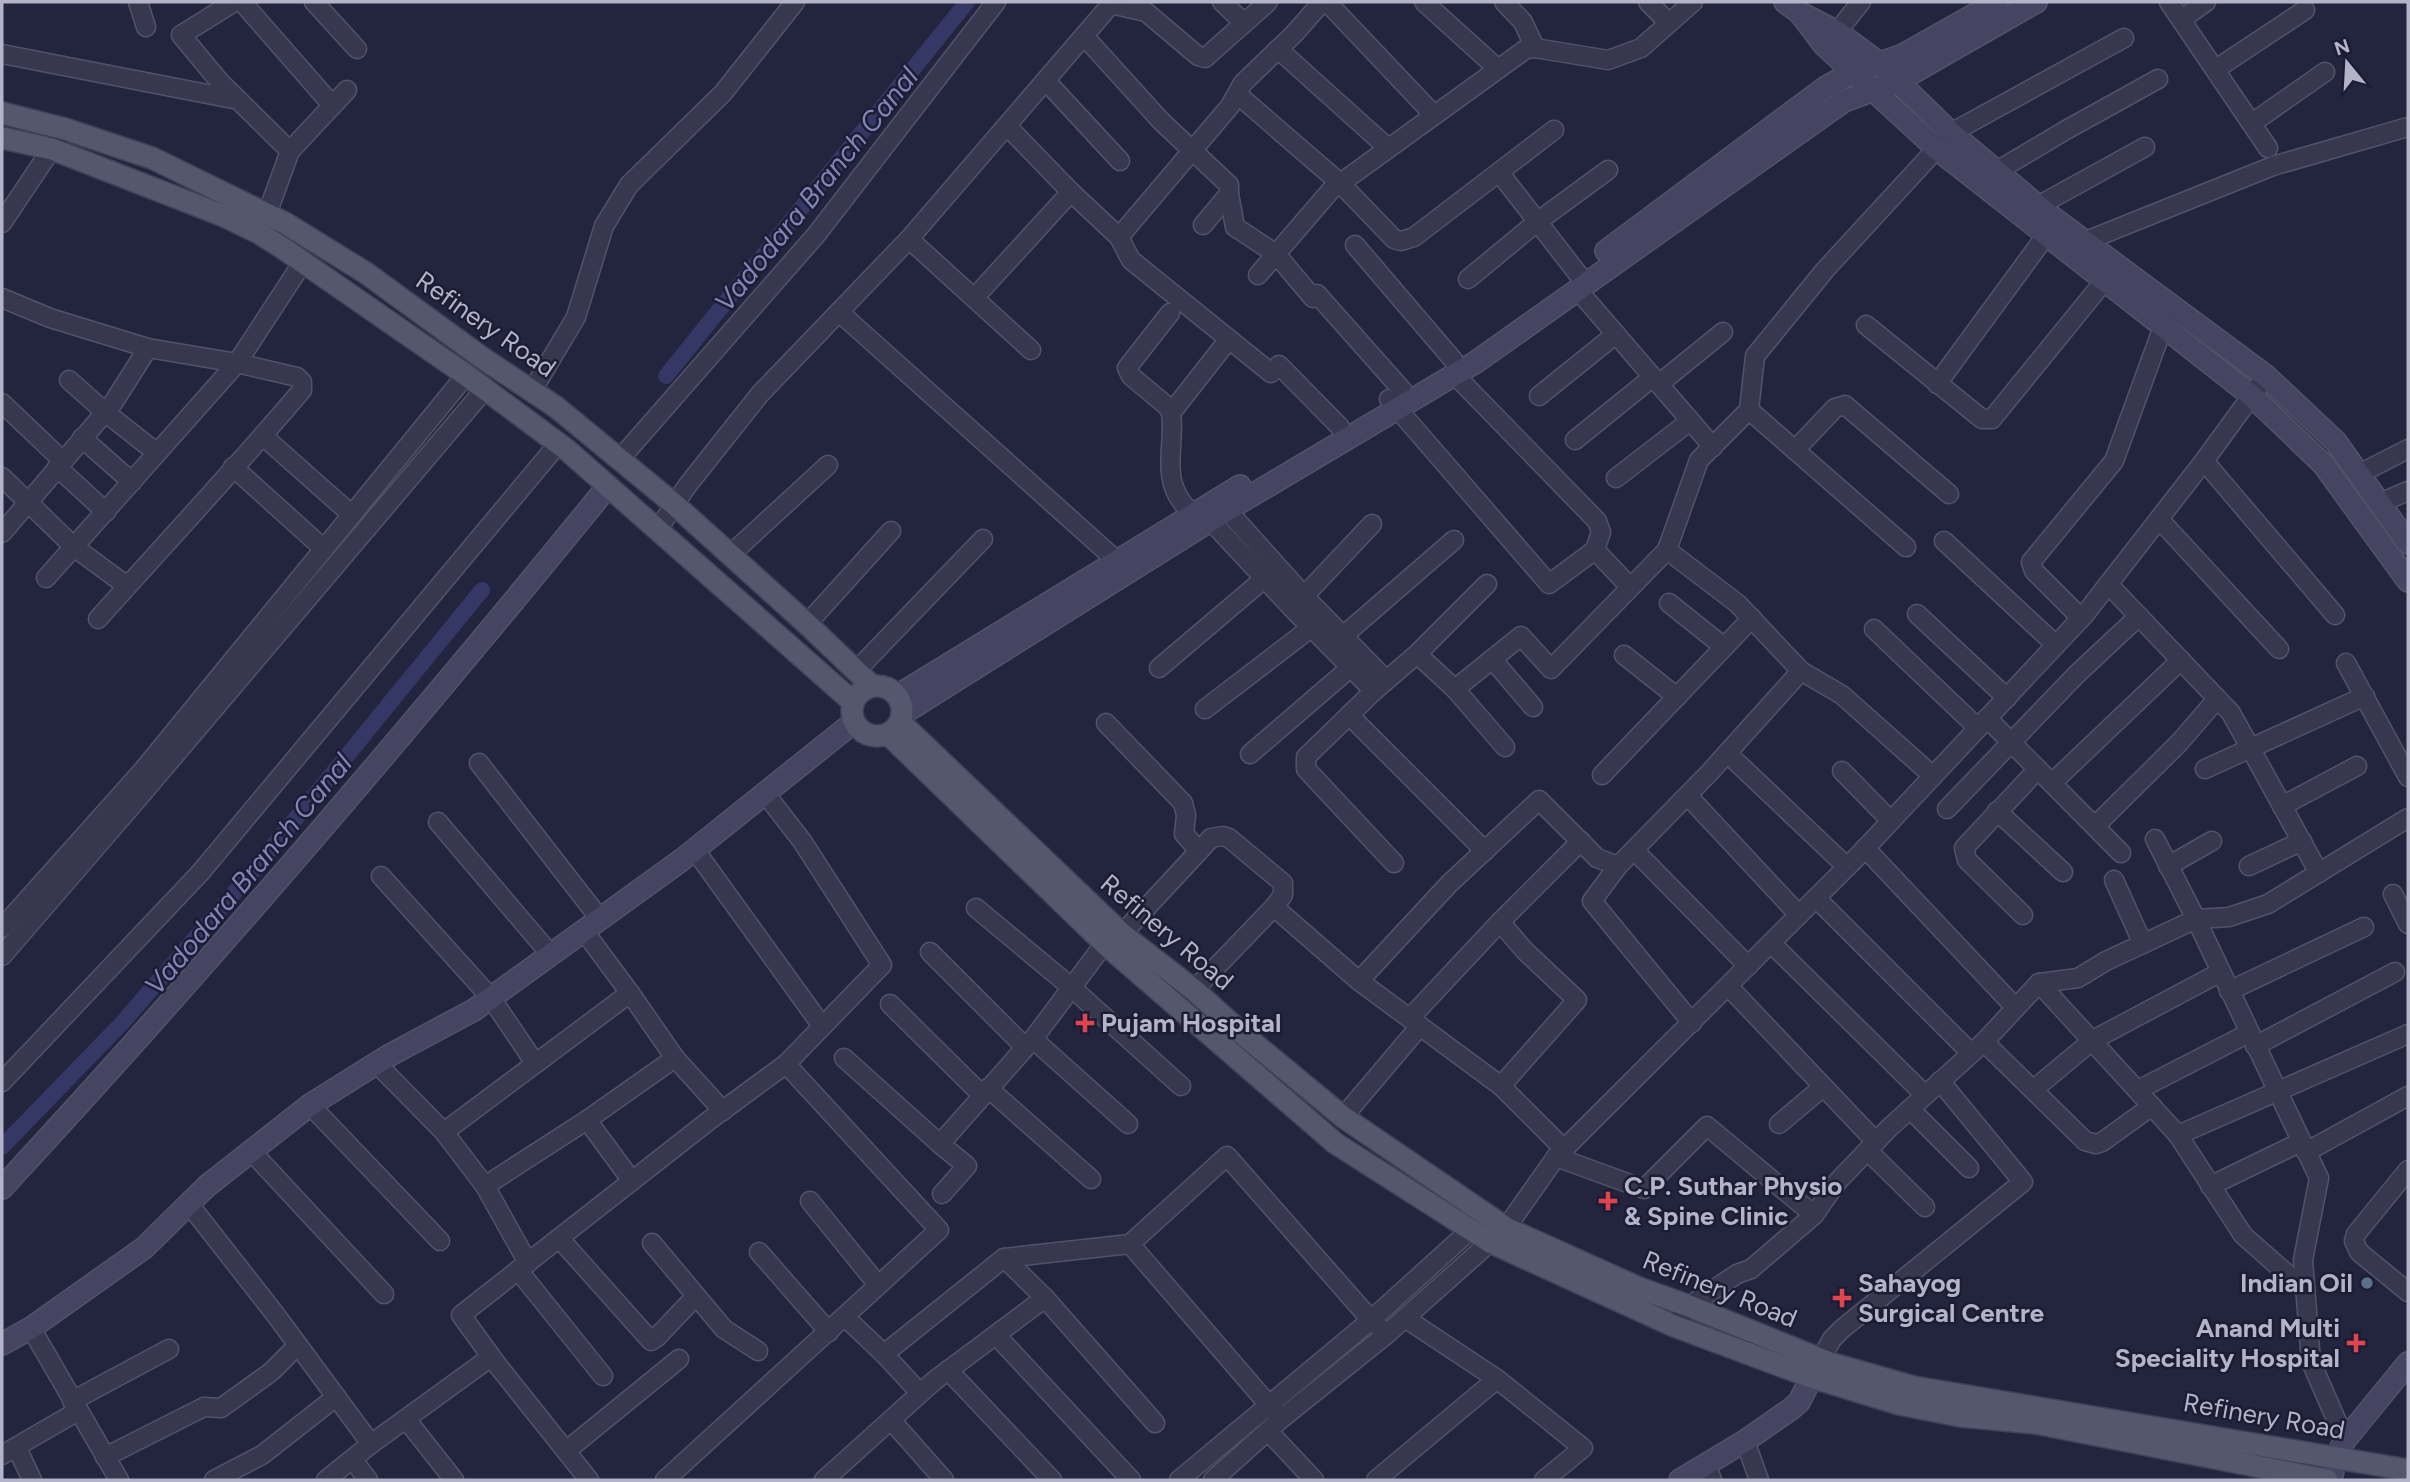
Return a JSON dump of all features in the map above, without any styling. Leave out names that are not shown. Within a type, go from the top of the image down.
[{"type":"main road","name":"Refinery Road","points":[[2,113],[65,129],[152,158],[267,214],[366,273],[538,395],[619,460],[674,505],[807,624],[872,687]]},
{"type":"main road","name":"Refinery Road","points":[[2,138],[52,149],[224,216],[284,249],[467,375],[558,444],[658,530],[854,712]]},
{"type":"main road","points":[[284,249],[293,228]]},
{"type":"main road","points":[[528,420],[538,395]]},
{"type":"main road","points":[[872,687],[887,688],[897,717],[871,736],[863,733],[854,712],[858,695],[872,687]]},
{"type":"main road","name":"Refinery Road","points":[[897,717],[1114,935],[1335,1143],[1470,1230],[1498,1235],[1689,1306],[1816,1368],[1921,1409],[1960,1416],[2035,1423],[2329,1480]]},
{"type":"main road","name":"Refinery Road","points":[[1114,935],[1194,990],[1245,1037],[1343,1117],[1486,1216],[1498,1235],[1674,1326],[1816,1368],[1830,1363],[1944,1393],[2341,1449],[2408,1470]]},
{"type":"street","points":[[138,2],[146,27]]},
{"type":"street","points":[[234,2],[181,35],[238,100],[290,151]]},
{"type":"street","points":[[242,2],[332,104]]},
{"type":"street","points":[[314,2],[358,49]]},
{"type":"street","points":[[538,395],[576,317],[604,226],[629,185],[723,93],[795,2]]},
{"type":"street","points":[[619,460],[816,235],[996,2]]},
{"type":"street","points":[[1222,2],[1244,23]]},
{"type":"street","points":[[658,530],[674,505],[760,394],[909,239],[1112,3],[1146,12],[1202,58],[1209,57],[1268,2]]},
{"type":"street","points":[[1119,237],[1230,106],[1243,83],[1324,2],[1434,115]]},
{"type":"street","points":[[1424,2],[1498,69]]},
{"type":"street","points":[[1504,2],[1523,22],[1535,48]]},
{"type":"street","points":[[1648,2],[1669,23]]},
{"type":"street","points":[[1258,275],[1325,195],[1526,49],[1535,48],[1608,60],[1641,48],[1693,2]]},
{"type":"street","points":[[1837,32],[1861,2]]},
{"type":"street","points":[[1580,282],[1826,87],[1853,72],[1903,55],[1997,2]]},
{"type":"street","points":[[897,717],[1116,560],[1208,518],[1340,428],[1455,368],[1844,101],[1898,81],[2036,2]]},
{"type":"street","points":[[2169,2],[2268,148]]},
{"type":"street","points":[[2182,19],[2206,2]]},
{"type":"street","points":[[1793,7],[1837,32],[1879,63],[1951,133],[2038,206],[2266,376],[2336,442],[2407,541],[2386,551]]},
{"type":"street","points":[[1793,7],[1824,45],[1937,149],[2164,324],[2252,396],[2323,464],[2408,581]]},
{"type":"street","points":[[2216,69],[2305,10]]},
{"type":"street","points":[[1084,36],[1161,121],[1229,185],[1235,227],[1276,254],[1315,296],[1396,400],[1549,584],[1595,550],[1601,532],[1597,522],[1455,368],[1355,245]]},
{"type":"street","points":[[1455,689],[1521,636],[1551,669],[1667,550],[1699,460],[1749,410],[1755,356],[1825,270],[1951,133],[2123,38]]},
{"type":"street","points":[[1278,49],[1388,148]]},
{"type":"street","points":[[2,54],[238,100]]},
{"type":"street","points":[[2252,123],[2325,72]]},
{"type":"street","points":[[1997,172],[2158,79]]},
{"type":"street","points":[[1046,81],[1121,161]]},
{"type":"street","points":[[267,214],[290,151],[347,90]]},
{"type":"street","points":[[1237,94],[1340,183],[1394,239],[1401,241],[1414,237],[1554,130]]},
{"type":"street","points":[[1007,126],[1119,237],[1131,260],[1229,339],[1275,369],[1340,428]]},
{"type":"street","points":[[2086,241],[2273,166],[2408,127]]},
{"type":"street","points":[[2,223],[65,129]]},
{"type":"street","points":[[2038,206],[2145,147]]},
{"type":"street","points":[[1468,279],[1608,170]]},
{"type":"street","points":[[1499,172],[1538,222],[1616,334],[1713,447]]},
{"type":"street","points":[[975,298],[1071,192]]},
{"type":"street","points":[[1203,225],[1229,194]]},
{"type":"street","points":[[1937,384],[2047,234]]},
{"type":"street","points":[[909,239],[1031,350]]},
{"type":"street","points":[[46,578],[237,363],[303,262]]},
{"type":"street","points":[[1866,325],[1982,419],[1996,417],[2105,280]]},
{"type":"street","points":[[2,298],[50,318],[148,348],[237,363],[296,377],[302,382],[302,390],[263,436],[98,619]]},
{"type":"street","points":[[839,312],[1116,560]]},
{"type":"street","points":[[1170,313],[1127,368],[1131,376],[1171,412],[1171,475],[1177,496],[1304,596],[1343,636],[1380,685]]},
{"type":"street","points":[[2081,618],[2034,571],[2031,562],[2114,461],[2164,324]]},
{"type":"street","points":[[1575,440],[1723,332]]},
{"type":"street","points":[[1539,396],[1616,334]]},
{"type":"street","points":[[1171,412],[1229,339]]},
{"type":"street","points":[[2,533],[105,412],[148,348]]},
{"type":"street","points":[[2,928],[144,769],[467,375]]},
{"type":"street","points":[[1213,1480],[1274,1425],[1387,1334],[1498,1235],[1561,1154],[1847,867],[2081,618],[2204,461],[2266,376]]},
{"type":"street","points":[[69,380],[158,453]]},
{"type":"street","points":[[2,956],[485,389]]},
{"type":"street","points":[[897,717],[1396,400]]},
{"type":"street","points":[[2,403],[106,512]]},
{"type":"street","points":[[1795,450],[1835,408],[1845,405],[1949,494]]},
{"type":"street","points":[[1749,410],[1906,547]]},
{"type":"street","points":[[1616,478],[1690,421]]},
{"type":"street","points":[[263,436],[352,515]]},
{"type":"street","points":[[82,438],[132,482]]},
{"type":"street","points":[[2,1082],[200,873],[558,444]]},
{"type":"street","points":[[2359,474],[2408,449]]},
{"type":"street","points":[[2204,461],[2335,615]]},
{"type":"street","points":[[730,555],[828,464]]},
{"type":"street","points":[[233,467],[324,549]]},
{"type":"street","points":[[2,477],[74,547],[127,586]]},
{"type":"street","points":[[2,1188],[208,962],[512,605],[608,486]]},
{"type":"street","points":[[2380,503],[2408,491]]},
{"type":"street","points":[[1208,518],[1350,668],[1380,685]]},
{"type":"street","points":[[2159,519],[2279,649]]},
{"type":"street","points":[[1304,596],[1372,524]]},
{"type":"street","points":[[807,624],[891,531]]},
{"type":"street","points":[[856,671],[983,539]]},
{"type":"street","points":[[1343,636],[1454,540]]},
{"type":"street","points":[[1944,541],[2056,645]]},
{"type":"street","points":[[1595,550],[1630,587]]},
{"type":"street","points":[[1667,550],[1738,604],[1801,671],[1842,695],[1933,776]]},
{"type":"street","points":[[1159,668],[1265,578]]},
{"type":"street","points":[[1394,863],[1306,769],[1306,757],[1380,685],[1417,654],[1487,584]]},
{"type":"street","points":[[2108,584],[2231,713],[2319,873]]},
{"type":"street","points":[[1669,603],[1724,648]]},
{"type":"street","points":[[1917,614],[2007,698]]},
{"type":"street","points":[[1947,808],[2077,674],[2139,617]]},
{"type":"street","points":[[1602,775],[1752,618]]},
{"type":"street","points":[[1205,709],[1312,627]]},
{"type":"street","points":[[1874,629],[1983,723],[2012,743],[2121,853]]},
{"type":"street","points":[[1417,654],[1455,689],[1505,747]]},
{"type":"street","points":[[1624,655],[1677,697]]},
{"type":"street","points":[[1492,659],[1533,707]]},
{"type":"street","points":[[2052,783],[2181,660]]},
{"type":"street","points":[[2346,663],[2408,776]]},
{"type":"street","points":[[1250,754],[1350,668]]},
{"type":"street","points":[[1692,1023],[1592,901],[1618,866],[1688,796],[1801,671]]},
{"type":"street","points":[[2206,769],[2365,696]]},
{"type":"street","points":[[2095,826],[2179,743],[2217,699]]},
{"type":"street","points":[[2,1344],[31,1328],[144,1248],[189,1204],[310,1105],[376,1063],[474,1010],[695,850],[854,712]]},
{"type":"street","points":[[1349,715],[1485,851]]},
{"type":"street","points":[[1106,723],[1183,803],[1186,815],[1184,834],[1199,851]]},
{"type":"street","points":[[1727,753],[1847,867]]},
{"type":"street","points":[[479,763],[592,925],[630,993],[674,1058],[723,1111]]},
{"type":"street","points":[[2282,806],[2357,766]]},
{"type":"street","points":[[2023,915],[1964,854],[1966,844],[2038,769]]},
{"type":"street","points":[[1842,771],[1891,821]]},
{"type":"street","points":[[498,1366],[461,1315],[786,1064],[882,965],[802,841],[764,792]]},
{"type":"street","points":[[1688,796],[1799,915]]},
{"type":"street","points":[[1359,981],[1449,884],[1539,800],[1597,858],[1618,866]]},
{"type":"street","points":[[1997,811],[2063,872]]},
{"type":"street","points":[[1674,1326],[1689,1306],[1737,1274],[1751,1269],[1814,1215],[1838,1181],[2039,983],[2078,978],[2106,961],[2196,919],[2229,917],[2268,904],[2408,818]]},
{"type":"street","points":[[438,822],[551,955]]},
{"type":"street","points":[[940,1144],[1029,1043],[1114,935],[1211,838],[1223,836],[1229,838],[1283,883],[1283,895],[1194,990]]},
{"type":"street","points":[[2155,839],[2319,1178],[2304,1260],[2305,1290],[2311,1362],[2341,1449]]},
{"type":"street","points":[[1343,1117],[1415,1022],[1500,922],[1581,841]]},
{"type":"street","points":[[2168,866],[2212,841]]},
{"type":"street","points":[[2249,866],[2302,841]]},
{"type":"street","points":[[1865,848],[2015,1007]]},
{"type":"street","points":[[695,850],[822,1026]]},
{"type":"street","points":[[1633,850],[1748,967]]},
{"type":"street","points":[[382,876],[491,998],[535,1063]]},
{"type":"street","points":[[2114,880],[2143,944]]},
{"type":"street","points":[[2392,894],[2408,924]]},
{"type":"street","points":[[1816,898],[1977,1047],[2033,1090],[2085,1141],[2102,1142],[2152,1105]]},
{"type":"street","points":[[1274,907],[1359,981],[1501,1086],[1561,1154],[1644,1189],[1707,1126],[1814,1215]]},
{"type":"street","points":[[976,908],[1071,987],[1181,1086]]},
{"type":"street","points":[[1500,922],[1525,951],[1577,1000],[1501,1086]]},
{"type":"street","points":[[2229,991],[2364,927]]},
{"type":"street","points":[[1771,943],[1925,1095]]},
{"type":"street","points":[[930,952],[1029,1043],[1128,1124]]},
{"type":"street","points":[[2033,1090],[2092,1040],[2221,972]]},
{"type":"street","points":[[2138,1090],[2395,972]]},
{"type":"street","points":[[2039,983],[2178,1135],[2243,1235],[2305,1290]]},
{"type":"street","points":[[1728,986],[1823,1087],[1925,1207]]},
{"type":"street","points":[[444,1132],[630,993]]},
{"type":"street","points":[[890,1004],[985,1092],[1091,1179]]},
{"type":"street","points":[[2178,1135],[2408,1034]]},
{"type":"street","points":[[485,1186],[587,1120],[674,1058]]},
{"type":"street","points":[[844,1058],[967,1166],[942,1194]]},
{"type":"street","points":[[376,1063],[444,1132],[485,1186],[523,1267],[603,1376]]},
{"type":"street","points":[[665,1480],[939,1230],[786,1064]]},
{"type":"street","points":[[1680,1480],[1709,1473],[1745,1441],[1799,1402],[1832,1339],[1842,1329],[2023,1182],[1941,1081]]},
{"type":"street","points":[[1779,1124],[1823,1087]]},
{"type":"street","points":[[2210,1186],[2304,1147],[2408,1096]]},
{"type":"street","points":[[310,1105],[440,1241]]},
{"type":"street","points":[[1910,1109],[1969,1168]]},
{"type":"street","points":[[587,1120],[632,1181]]},
{"type":"street","points":[[251,1151],[384,1294]]},
{"type":"street","points":[[884,1354],[1004,1258],[1130,1244],[1227,1156],[1371,1321],[1387,1334]]},
{"type":"street","points":[[2408,1170],[2356,1234],[2354,1241],[2359,1252],[2408,1292]]},
{"type":"street","points":[[810,1201],[878,1285]]},
{"type":"street","points":[[189,1204],[371,1444]]},
{"type":"street","points":[[1179,1480],[1371,1321],[1486,1216]]},
{"type":"street","points":[[559,1238],[651,1341],[657,1338],[696,1296]]},
{"type":"street","points":[[652,1244],[728,1333],[758,1351]]},
{"type":"street","points":[[1130,1244],[1268,1405],[1274,1425],[1314,1480]]},
{"type":"street","points":[[759,1252],[829,1332]]},
{"type":"street","points":[[1004,1258],[1045,1298],[1154,1423]]},
{"type":"street","points":[[829,1479],[920,1393],[1045,1298]]},
{"type":"street","points":[[845,1317],[920,1393]]},
{"type":"street","points":[[1405,1318],[1497,1379],[1583,1448],[1544,1480]]},
{"type":"street","points":[[31,1328],[119,1480]]},
{"type":"street","points":[[996,1335],[1131,1480]]},
{"type":"street","points":[[105,1457],[204,1407],[221,1408],[271,1372],[298,1345]]},
{"type":"street","points":[[32,1480],[9,1451],[75,1406],[169,1349]]},
{"type":"street","points":[[326,1480],[491,1357],[589,1480]]},
{"type":"street","points":[[566,1451],[679,1359]]},
{"type":"street","points":[[2329,1480],[2341,1449],[2408,1363]]},
{"type":"street","points":[[948,1370],[1052,1480]]},
{"type":"street","points":[[1376,1480],[1497,1379]]},
{"type":"street","points":[[214,1480],[262,1455],[336,1397]]},
{"type":"street","points":[[406,1419],[454,1480]]},
{"type":"street","points":[[891,1420],[944,1480]]},
{"type":"street","points":[[1745,1441],[1759,1480]]},
{"type":"street","points":[[353,1460],[368,1480]]},
{"type":"waterway","name":"Vadodara Branch Canal","points":[[666,376],[967,2]]},
{"type":"waterway","name":"Vadodara Branch Canal","points":[[2,1147],[123,1022],[253,871],[482,590]]},
{"type":"place","name":"Pujam Hospital","points":[[1085,1023]]},
{"type":"place","name":"C.P. Suthar Physio & Spine Clinic","points":[[1608,1201]]},
{"type":"place","name":"Indian Oil","points":[[2367,1283]]},
{"type":"place","name":"Sahayog Surgical Centre","points":[[1842,1298]]},
{"type":"place","name":"Anand Multi Speciality Hospital","points":[[2356,1343]]}]
